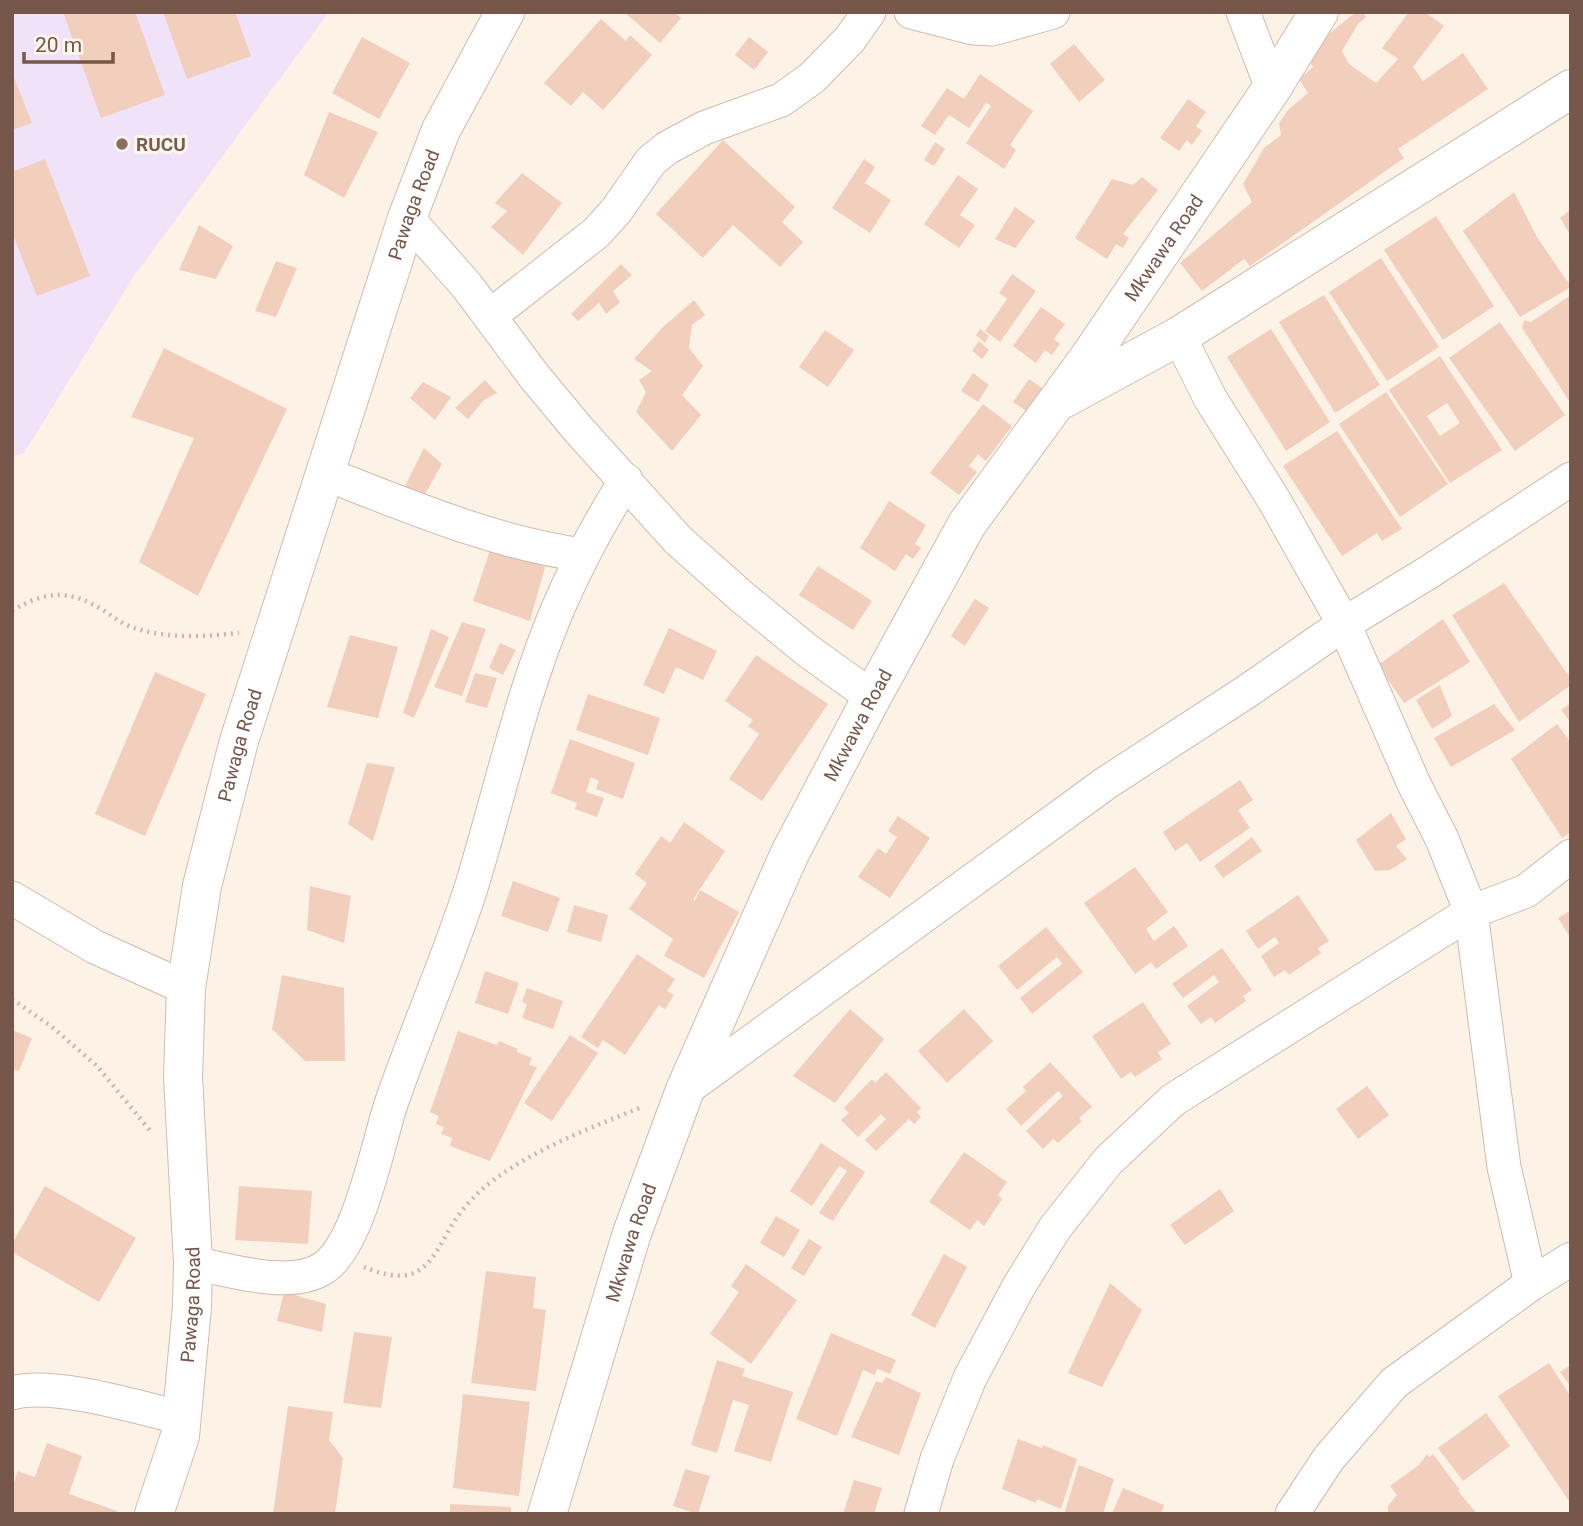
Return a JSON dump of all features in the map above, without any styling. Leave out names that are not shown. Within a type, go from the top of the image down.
[{"type":"street","name":"Pawaga Road","points":[[154,1514],[180,1436],[192,1307],[193,1263],[183,1077],[186,988],[202,886],[216,825],[274,628],[407,218],[441,130],[505,12]]},
{"type":"street","points":[[490,316],[596,233],[616,211],[651,161],[667,148],[704,128],[781,100],[812,78],[850,39],[869,12]]},
{"type":"street","points":[[911,12],[973,29],[992,29],[1054,12]]},
{"type":"street","name":"Mkwawa Road","points":[[547,1514],[632,1233],[685,1090],[790,853],[967,524],[1059,401],[1272,89],[1319,12]]},
{"type":"street","points":[[1236,14],[1272,89]]},
{"type":"street","points":[[1059,401],[1179,336],[1571,89]]},
{"type":"street","points":[[407,218],[467,286],[543,387],[678,540],[808,651],[872,697]]},
{"type":"street","points":[[1179,336],[1210,398],[1274,500],[1344,624],[1414,785],[1443,839],[1471,912],[1504,1167],[1531,1284]]},
{"type":"street","points":[[326,474],[397,502],[527,545],[583,555]]},
{"type":"street","points":[[685,1090],[881,949],[1052,821],[1344,624],[1571,479]]},
{"type":"street","points":[[193,1263],[276,1279],[310,1274],[323,1269],[338,1254],[349,1236],[395,1092],[422,1017],[452,948],[525,701],[559,607],[606,511],[626,480]]},
{"type":"street","points":[[921,1514],[937,1459],[970,1378],[1019,1286],[1055,1228],[1108,1161],[1173,1100],[1471,912],[1526,891],[1571,856]]},
{"type":"street","points":[[12,898],[95,947],[186,988]]},
{"type":"street","points":[[1292,1514],[1329,1458],[1394,1383],[1531,1284],[1571,1259]]},
{"type":"street","points":[[12,1393],[22,1390],[50,1391],[100,1399],[182,1418]]},
{"type":"path","points":[[12,611],[44,596],[68,594],[89,601],[129,626],[160,634],[201,637],[274,628]]},
{"type":"path","points":[[12,999],[52,1027],[97,1066],[148,1130],[174,1147],[186,1151]]},
{"type":"path","points":[[338,1254],[369,1269],[396,1276],[414,1273],[425,1265],[439,1248],[455,1220],[477,1194],[508,1169],[529,1156],[685,1090]]},
{"type":"shaded area","name":"RUCU","points":[[12,12],[329,12],[134,276],[24,453],[12,457]]},
{"type":"building","points":[[63,12],[135,12],[165,95],[101,118]]},
{"type":"building","points":[[163,12],[235,12],[251,56],[187,79]]},
{"type":"building","points":[[624,12],[674,12],[681,18],[660,43]]},
{"type":"building","points":[[1356,12],[1362,12],[1366,17],[1358,24],[1342,51],[1349,64],[1376,83],[1398,59],[1382,48],[1409,12],[1425,12],[1444,26],[1413,67],[1423,81],[1463,53],[1488,89],[1398,149],[1404,158],[1250,266],[1244,259],[1202,291],[1180,263],[1252,202],[1243,184],[1264,148],[1281,135],[1279,123],[1288,110],[1308,93],[1299,79],[1313,67],[1305,53]]},
{"type":"building","points":[[601,19],[626,41],[630,35],[652,55],[603,110],[583,92],[571,106],[544,83]]},
{"type":"building","points":[[362,37],[410,63],[379,119],[332,93]]},
{"type":"building","points":[[749,37],[768,52],[754,70],[735,55]]},
{"type":"building","points":[[1074,44],[1105,80],[1079,102],[1050,64]]},
{"type":"building","points":[[12,72],[32,123],[12,130]]},
{"type":"building","points":[[980,74],[1033,111],[1010,145],[1016,150],[1004,169],[966,143],[991,106],[986,103],[969,128],[949,115],[935,135],[921,126],[947,88],[964,99]]},
{"type":"building","points":[[1188,99],[1206,112],[1196,126],[1202,131],[1192,145],[1187,140],[1179,151],[1160,138]]},
{"type":"building","points":[[329,112],[378,132],[344,198],[304,175]]},
{"type":"building","points":[[723,140],[795,207],[782,222],[803,242],[780,267],[733,225],[703,258],[656,214]]},
{"type":"building","points":[[935,142],[945,149],[934,166],[924,160]]},
{"type":"building","points":[[45,159],[90,276],[37,296],[12,232],[12,172]]},
{"type":"building","points":[[864,159],[875,167],[865,183],[891,200],[870,233],[832,208]]},
{"type":"building","points":[[522,173],[562,203],[523,255],[491,227],[507,211],[495,203]]},
{"type":"building","points":[[958,175],[978,189],[960,215],[975,225],[959,248],[924,224]]},
{"type":"building","points":[[1142,177],[1158,190],[1123,234],[1129,238],[1123,248],[1116,244],[1107,259],[1075,238],[1112,179],[1133,185]]},
{"type":"building","points":[[1514,192],[1537,237],[1571,287],[1520,317],[1463,231]]},
{"type":"building","points":[[1015,207],[1035,221],[1015,248],[995,239]]},
{"type":"building","points":[[1569,211],[1571,213],[1571,236],[1560,218]]},
{"type":"building","points":[[1436,216],[1494,306],[1443,340],[1384,250]]},
{"type":"building","points":[[199,225],[233,246],[216,279],[179,270]]},
{"type":"building","points":[[1381,258],[1439,347],[1387,381],[1329,292]]},
{"type":"building","points":[[276,261],[297,268],[276,317],[255,311]]},
{"type":"building","points":[[621,264],[632,275],[613,291],[620,302],[606,314],[599,303],[578,321],[571,314]]},
{"type":"building","points":[[1012,274],[1036,291],[1000,342],[985,331],[1007,299],[999,293]]},
{"type":"building","points":[[1324,295],[1380,385],[1335,413],[1279,322]]},
{"type":"building","points":[[1571,295],[1571,404],[1522,328],[1524,320],[1531,322]]},
{"type":"building","points":[[694,300],[705,315],[692,325],[689,348],[703,366],[682,395],[701,415],[672,451],[636,412],[646,392],[639,380],[652,371],[634,359],[664,326]]},
{"type":"building","points":[[1041,307],[1065,324],[1054,339],[1060,344],[1052,355],[1045,350],[1036,363],[1013,346]]},
{"type":"building","points":[[1500,322],[1565,415],[1515,451],[1449,358]]},
{"type":"building","points":[[980,329],[989,336],[985,343],[976,335]]},
{"type":"building","points":[[1271,329],[1330,422],[1286,451],[1227,357]]},
{"type":"building","points":[[825,330],[854,350],[828,387],[799,367]]},
{"type":"building","points":[[979,341],[989,350],[982,359],[972,351]]},
{"type":"building","points":[[164,348],[287,409],[198,596],[139,562],[194,438],[131,417]]},
{"type":"building","points":[[1440,356],[1502,450],[1450,483],[1389,390]],"holes":[[[1447,403],[1460,423],[1440,436],[1427,416]]]},
{"type":"building","points":[[973,373],[989,385],[978,402],[961,391]]},
{"type":"building","points":[[1029,379],[1045,390],[1029,413],[1013,402]]},
{"type":"building","points":[[485,380],[497,393],[484,400],[468,419],[455,408]]},
{"type":"building","points":[[423,382],[451,397],[435,420],[410,398]]},
{"type":"building","points":[[1386,392],[1448,484],[1400,517],[1339,424]]},
{"type":"building","points":[[983,404],[1012,426],[986,461],[978,454],[969,466],[977,472],[959,495],[930,473]]},
{"type":"building","points":[[1337,431],[1402,529],[1382,541],[1377,533],[1342,556],[1283,466]]},
{"type":"building","points":[[424,448],[442,464],[424,496],[405,486]]},
{"type":"building","points":[[889,501],[926,525],[915,544],[921,548],[913,559],[906,554],[895,571],[860,548]]},
{"type":"building","points":[[491,547],[545,567],[530,621],[473,601]]},
{"type":"building","points":[[818,566],[872,601],[853,630],[799,595]]},
{"type":"building","points":[[1504,583],[1571,679],[1571,685],[1519,722],[1452,615]]},
{"type":"building","points":[[975,599],[989,608],[965,646],[951,636]]},
{"type":"building","points":[[1443,619],[1470,662],[1404,703],[1378,665]]},
{"type":"building","points":[[462,622],[486,629],[462,696],[434,687]]},
{"type":"building","points":[[669,628],[717,651],[703,680],[676,667],[664,694],[643,685]]},
{"type":"building","points":[[431,629],[449,637],[414,718],[403,713]]},
{"type":"building","points":[[350,635],[398,647],[378,718],[327,707]]},
{"type":"building","points":[[500,643],[516,650],[503,675],[489,668]]},
{"type":"building","points":[[756,655],[828,704],[762,801],[729,779],[759,734],[748,726],[753,720],[725,701]]},
{"type":"building","points":[[155,672],[206,694],[145,836],[95,814]]},
{"type":"building","points":[[475,673],[497,678],[487,708],[465,702]]},
{"type":"building","points":[[1440,685],[1452,716],[1432,729],[1416,700]]},
{"type":"building","points":[[588,694],[660,718],[648,755],[576,730]]},
{"type":"building","points":[[1571,703],[1571,723],[1561,710]]},
{"type":"building","points":[[1494,704],[1515,730],[1451,767],[1434,738]]},
{"type":"building","points":[[1557,724],[1571,743],[1571,832],[1562,838],[1511,759]]},
{"type":"building","points":[[570,739],[635,763],[623,799],[596,789],[599,781],[591,777],[586,792],[604,798],[597,817],[575,809],[577,803],[551,793]]},
{"type":"building","points":[[367,763],[395,767],[373,841],[348,824]]},
{"type":"building","points":[[1240,780],[1253,800],[1238,810],[1250,828],[1200,862],[1187,843],[1175,851],[1163,832]]},
{"type":"building","points":[[1391,813],[1406,839],[1396,846],[1407,859],[1390,870],[1375,871],[1356,840]]},
{"type":"building","points":[[898,816],[930,838],[890,898],[858,877],[878,848],[886,854],[897,837],[888,831]]},
{"type":"building","points":[[684,822],[725,851],[694,898],[694,902],[700,890],[739,912],[704,978],[664,956],[673,939],[629,909],[647,883],[635,874],[661,836],[670,843]]},
{"type":"building","points":[[1252,837],[1262,851],[1223,878],[1214,866]]},
{"type":"building","points":[[1135,867],[1168,912],[1146,929],[1154,941],[1174,926],[1188,946],[1156,969],[1151,962],[1135,974],[1084,903]]},
{"type":"building","points":[[513,881],[560,898],[548,932],[501,916]]},
{"type":"building","points":[[310,886],[351,896],[344,943],[307,930]]},
{"type":"building","points":[[1298,895],[1329,941],[1318,948],[1321,953],[1289,975],[1285,970],[1274,977],[1261,956],[1279,943],[1275,937],[1258,949],[1246,931]]},
{"type":"building","points":[[574,905],[608,915],[601,942],[567,932]]},
{"type":"building","points":[[1571,910],[1571,939],[1558,918]]},
{"type":"building","points":[[1046,927],[1083,972],[1032,1014],[1020,998],[1062,964],[1057,957],[1017,990],[998,966]]},
{"type":"building","points":[[1222,948],[1252,990],[1243,996],[1246,1001],[1215,1023],[1211,1017],[1201,1024],[1187,1006],[1219,982],[1214,975],[1183,998],[1172,984]]},
{"type":"building","points":[[637,954],[675,979],[667,991],[674,995],[665,1009],[659,1005],[625,1055],[603,1040],[598,1048],[581,1037]]},
{"type":"building","points":[[485,971],[519,983],[508,1014],[475,1003]]},
{"type":"building","points":[[282,975],[344,988],[345,1061],[305,1061],[272,1029]]},
{"type":"building","points":[[527,988],[563,1001],[553,1029],[522,1018],[527,1004],[522,1002]]},
{"type":"building","points":[[1143,1002],[1171,1044],[1158,1052],[1162,1059],[1135,1077],[1131,1072],[1121,1079],[1092,1036]]},
{"type":"building","points":[[850,1009],[884,1039],[835,1103],[793,1076]]},
{"type":"building","points":[[964,1009],[993,1041],[947,1083],[918,1051]]},
{"type":"building","points":[[12,1030],[32,1038],[19,1071],[12,1069]]},
{"type":"building","points":[[458,1031],[497,1045],[499,1041],[518,1049],[517,1052],[532,1058],[529,1065],[537,1067],[490,1161],[450,1146],[452,1138],[441,1134],[444,1127],[436,1124],[439,1116],[430,1112]]},
{"type":"building","points":[[570,1035],[598,1053],[552,1121],[524,1103]]},
{"type":"building","points":[[1050,1062],[1092,1107],[1079,1118],[1082,1121],[1058,1143],[1053,1139],[1043,1149],[1026,1131],[1063,1096],[1058,1091],[1021,1126],[1006,1109],[1026,1091],[1023,1087]]},
{"type":"building","points":[[886,1072],[921,1108],[917,1112],[921,1117],[914,1124],[909,1119],[876,1151],[865,1140],[886,1119],[881,1114],[858,1137],[841,1120],[849,1113],[844,1108],[872,1079],[875,1083]]},
{"type":"building","points":[[1367,1086],[1389,1115],[1358,1139],[1336,1109]]},
{"type":"building","points":[[821,1143],[865,1172],[833,1221],[819,1213],[847,1171],[839,1166],[812,1206],[790,1191]]},
{"type":"building","points":[[964,1152],[1007,1182],[998,1195],[1002,1199],[984,1226],[977,1220],[970,1230],[929,1202]]},
{"type":"building","points":[[45,1186],[136,1238],[99,1302],[12,1252],[12,1244]]},
{"type":"building","points":[[239,1186],[312,1191],[308,1244],[235,1240]]},
{"type":"building","points":[[1220,1189],[1234,1211],[1185,1245],[1170,1225]]},
{"type":"building","points":[[776,1216],[800,1230],[784,1257],[760,1243]]},
{"type":"building","points":[[809,1239],[822,1247],[804,1276],[791,1268]]},
{"type":"building","points":[[944,1254],[967,1267],[935,1328],[911,1315]]},
{"type":"building","points":[[746,1264],[797,1300],[751,1364],[710,1334],[739,1292],[731,1286]]},
{"type":"building","points":[[486,1271],[536,1277],[533,1308],[546,1310],[536,1391],[471,1383]]},
{"type":"building","points":[[1110,1283],[1142,1310],[1102,1387],[1068,1373]]},
{"type":"building","points":[[284,1292],[326,1304],[322,1332],[277,1321]]},
{"type":"building","points":[[354,1332],[392,1337],[381,1408],[343,1403]]},
{"type":"building","points":[[831,1333],[896,1360],[890,1374],[877,1369],[875,1375],[863,1370],[837,1436],[796,1419]]},
{"type":"building","points":[[717,1360],[745,1369],[742,1376],[793,1392],[771,1462],[734,1451],[749,1405],[733,1400],[717,1453],[691,1445]]},
{"type":"building","points":[[1549,1363],[1571,1397],[1571,1504],[1498,1396]]},
{"type":"building","points":[[1571,1365],[1571,1387],[1560,1372]]},
{"type":"building","points":[[886,1377],[921,1393],[899,1455],[851,1437],[876,1381],[882,1383]]},
{"type":"building","points":[[463,1394],[530,1402],[519,1496],[453,1488]]},
{"type":"building","points":[[288,1406],[333,1412],[329,1440],[343,1458],[335,1514],[273,1514]]},
{"type":"building","points":[[1486,1413],[1510,1446],[1463,1481],[1438,1448]]},
{"type":"building","points":[[1018,1439],[1042,1448],[1043,1445],[1077,1459],[1061,1509],[1037,1499],[1036,1503],[1002,1489]]},
{"type":"building","points":[[47,1443],[82,1456],[69,1494],[117,1511],[116,1514],[12,1514],[12,1488],[18,1471],[35,1477]]},
{"type":"building","points":[[1427,1454],[1429,1457],[1433,1454],[1477,1514],[1388,1514],[1388,1506],[1397,1495],[1390,1486],[1419,1465]]},
{"type":"building","points":[[1079,1465],[1114,1479],[1103,1514],[1064,1514]]},
{"type":"building","points":[[685,1469],[710,1476],[698,1514],[673,1506]]},
{"type":"building","points":[[854,1480],[882,1488],[874,1514],[843,1514]]},
{"type":"building","points":[[1123,1488],[1164,1505],[1161,1514],[1112,1514]]},
{"type":"building","points":[[450,1504],[511,1507],[511,1514],[450,1514]]},
{"type":"place","name":"RUCU","points":[[122,144]]}]
